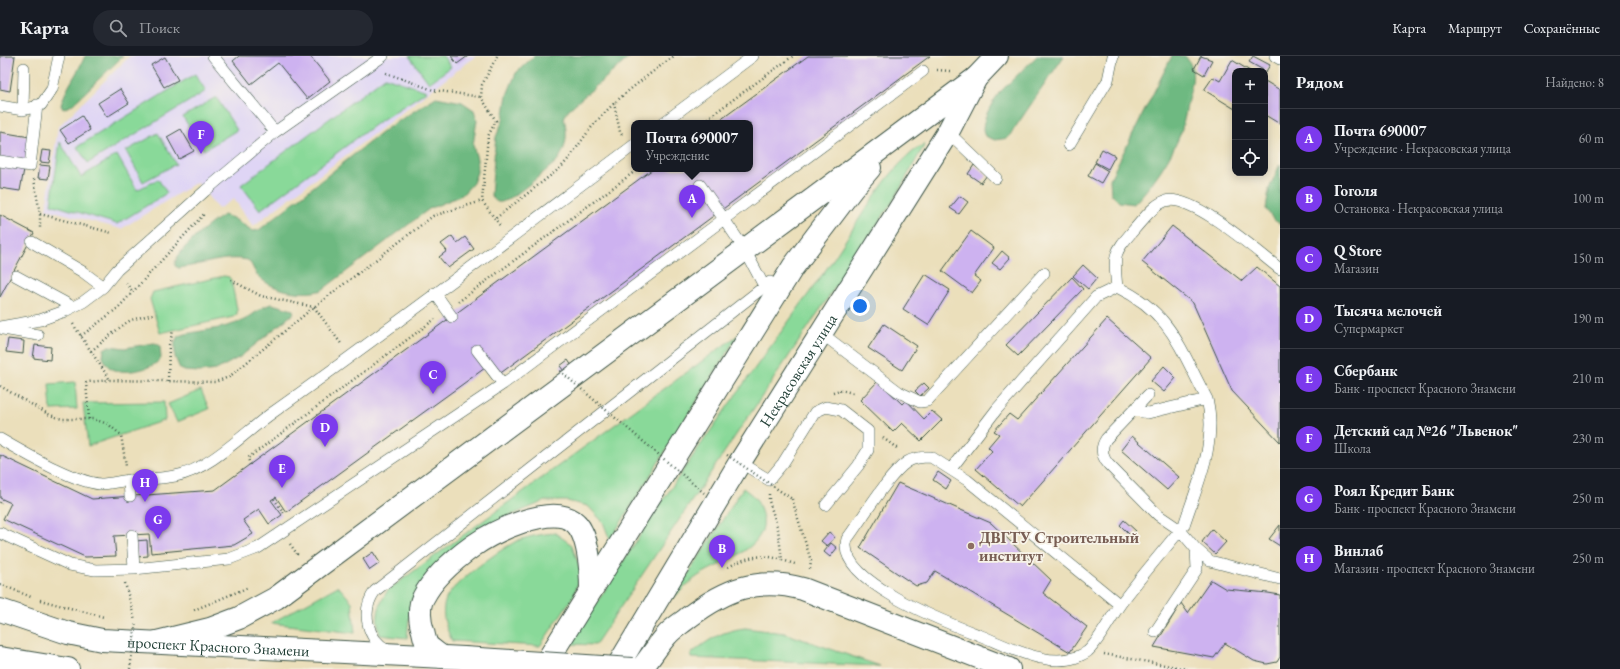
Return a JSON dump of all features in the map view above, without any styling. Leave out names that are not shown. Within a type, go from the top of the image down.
[{"type":"main road","name":"Некрасовская улица","points":[[616,669],[734,458],[821,333],[948,132],[976,78],[991,58]]},
{"type":"main road","points":[[156,642],[210,629],[239,618],[276,598],[976,78]]},
{"type":"main road","points":[[542,669],[793,267],[852,189],[902,133]]},
{"type":"main road","points":[[442,657],[427,645],[420,624],[422,600],[439,575],[474,546],[504,530],[536,517],[552,516],[574,521],[584,538],[591,566],[591,590]]},
{"type":"main road","points":[[641,669],[668,633],[700,609],[722,595],[742,587],[768,583],[788,585],[834,600],[1009,669]]},
{"type":"main road","name":"проспект Красного Знамени","points":[[0,610],[68,633],[102,640],[464,658],[632,669]]},
{"type":"main road","points":[[0,658],[68,669]]},
{"type":"main road","points":[[0,667],[4,669]]},
{"type":"lane","points":[[0,106],[23,110],[41,105],[52,88],[59,56]]},
{"type":"lane","points":[[213,56],[275,132]]},
{"type":"lane","points":[[0,327],[40,320],[73,307],[103,287],[117,270],[166,225],[275,132],[383,56]]},
{"type":"lane","points":[[667,120],[753,56]]},
{"type":"lane","points":[[1068,145],[1108,80],[1113,56]]},
{"type":"lane","points":[[1275,56],[1280,59]]},
{"type":"lane","points":[[23,110],[24,68]]},
{"type":"lane","points":[[0,533],[70,565],[95,570],[122,570],[229,559],[258,548],[503,384],[923,71]]},
{"type":"lane","points":[[0,162],[27,168],[37,105]]},
{"type":"lane","points":[[948,132],[996,178]]},
{"type":"lane","points":[[0,439],[26,454],[76,478],[100,484],[175,476],[202,467],[264,419],[351,357],[435,293],[510,240],[631,147]]},
{"type":"lane","points":[[700,186],[745,250],[764,286]]},
{"type":"lane","points":[[1117,288],[1114,261],[1117,249],[1149,213],[1163,202],[1174,200],[1185,202],[1232,231],[1280,269]]},
{"type":"lane","points":[[32,242],[83,272],[103,287]]},
{"type":"lane","points":[[397,655],[379,646],[372,638],[367,612],[370,598],[375,591],[764,286],[793,267]]},
{"type":"lane","points":[[821,333],[899,392],[920,402],[927,401],[1044,273]]},
{"type":"lane","points":[[16,276],[73,307]]},
{"type":"lane","points":[[951,469],[997,409],[1096,297],[1117,288],[1135,296],[1170,328],[1207,399],[1211,420],[1208,447],[1184,525],[1120,605],[1088,651],[1068,659],[1059,660],[1041,658],[1010,648],[922,613],[886,593],[849,558],[845,545],[847,539],[890,479],[908,460],[924,457],[931,458],[951,469],[994,502],[1120,605]]},
{"type":"lane","points":[[435,293],[452,317]]},
{"type":"lane","points":[[0,327],[38,335]]},
{"type":"lane","points":[[477,350],[503,384]]},
{"type":"lane","points":[[1148,395],[1103,443],[1103,455],[1109,465],[1158,515],[1180,530],[1196,549],[1210,562],[1280,579]]},
{"type":"lane","points":[[1134,410],[1148,413],[1207,399]]},
{"type":"lane","points":[[734,458],[769,480],[783,463],[815,412],[826,407],[841,410],[868,431],[868,450],[858,466],[826,506]]},
{"type":"lane","points":[[129,480],[130,496]]},
{"type":"lane","points":[[132,534],[134,569]]},
{"type":"lane","points":[[1155,632],[1197,569],[1196,549]]},
{"type":"path","points":[[497,56],[482,86],[481,97],[496,121],[488,136],[482,201],[496,218],[510,240]]},
{"type":"path","points":[[496,218],[560,169],[568,161],[584,136],[614,103],[674,56]]},
{"type":"path","points":[[705,120],[793,56]]},
{"type":"path","points":[[368,67],[433,90],[481,97]]},
{"type":"path","points":[[923,71],[928,69],[944,72],[953,70]]},
{"type":"path","points":[[614,103],[620,132],[631,145]]},
{"type":"path","points":[[89,419],[86,383],[110,380],[215,382],[229,377],[314,307],[433,216],[482,201]]},
{"type":"path","points":[[81,336],[118,308],[206,213]]},
{"type":"path","points":[[40,214],[112,233]]},
{"type":"path","points":[[231,280],[262,296],[314,307],[351,357]]},
{"type":"path","points":[[91,351],[127,323],[154,314]]},
{"type":"path","points":[[76,327],[110,380]]},
{"type":"path","points":[[168,381],[169,345],[173,331]]},
{"type":"path","points":[[560,370],[704,493]]},
{"type":"path","points":[[0,386],[48,414],[63,419],[89,419],[108,424],[120,433],[129,480]]},
{"type":"path","points":[[840,390],[853,393]]},
{"type":"path","points":[[868,431],[874,432],[899,449]]},
{"type":"path","points":[[734,458],[792,499],[810,561],[810,570],[803,567]]},
{"type":"path","points":[[769,480],[769,501],[778,529],[782,560]]},
{"type":"path","points":[[0,503],[2,499]]},
{"type":"path","points":[[292,558],[298,554]]},
{"type":"path","points":[[728,567],[746,558],[767,555],[796,565]]},
{"type":"path","points":[[122,570],[136,623],[130,669]]},
{"type":"path","points":[[0,584],[35,598],[106,618]]},
{"type":"path","points":[[191,611],[255,584]]},
{"type":"path","points":[[128,622],[136,623]]},
{"type":"path","points":[[1088,651],[1187,669]]},
{"type":"shaded area","points":[[130,56],[476,56],[253,226],[234,199],[218,209],[197,182],[121,229],[46,209],[58,127]]},
{"type":"green space","points":[[85,56],[123,56],[72,105],[63,109],[61,105],[63,98]]},
{"type":"green space","points":[[409,56],[443,56],[451,67],[429,83]]},
{"type":"green space","points":[[534,56],[631,56],[568,110],[564,118],[566,141],[560,157],[556,162],[529,185],[506,200],[498,202],[491,196],[496,137],[503,120],[507,95],[516,73]]},
{"type":"green space","points":[[1037,56],[1064,56],[1008,138],[995,140],[985,136],[983,126],[987,114],[996,97]]},
{"type":"green space","points":[[1172,56],[1185,56],[1189,61],[1192,71],[1192,82],[1181,132],[1173,151],[1141,197],[1134,204],[1119,202],[1111,194],[1110,179]]},
{"type":"green space","points":[[195,74],[206,91],[88,163],[77,147]]},
{"type":"green space","points":[[385,77],[427,91],[377,123],[260,210],[241,185]]},
{"type":"green space","points":[[216,97],[237,130],[204,150],[183,117]]},
{"type":"green space","points":[[436,97],[462,102],[474,110],[477,120],[473,145],[477,159],[477,172],[473,183],[462,195],[429,209],[322,290],[314,292],[298,292],[273,286],[258,276],[248,260],[231,259],[188,267],[179,268],[175,266],[176,260],[186,246],[218,218],[224,215],[233,218],[253,231],[259,230],[386,129]]},
{"type":"green space","points":[[158,133],[176,164],[143,182],[126,151]]},
{"type":"green space","points":[[60,142],[81,177],[117,155],[137,190],[158,179],[167,193],[117,224],[51,204]]},
{"type":"green space","points":[[925,144],[893,201],[595,645],[570,644],[698,448],[830,264],[873,198],[899,165],[912,152]]},
{"type":"green space","points":[[1280,164],[1280,224],[1273,219],[1266,209],[1269,189]]},
{"type":"green space","points":[[224,276],[229,277],[231,280],[237,314],[233,317],[160,333],[150,299],[153,292]]},
{"type":"green space","points":[[272,304],[293,310],[294,313],[240,357],[216,370],[200,372],[185,371],[180,369],[175,357],[175,342],[178,336],[232,325],[248,318],[267,305]]},
{"type":"green space","points":[[738,335],[610,540],[603,522],[588,506],[567,501],[545,501],[507,517],[411,600],[407,638],[380,635],[378,629],[378,612],[388,590]]},
{"type":"green space","points":[[154,343],[158,344],[160,347],[161,358],[151,366],[144,368],[128,371],[114,370],[107,365],[103,356],[104,349],[109,346],[125,348]]},
{"type":"green space","points":[[75,382],[77,409],[51,410],[49,384]]},
{"type":"green space","points":[[201,390],[209,409],[177,422],[168,404]]},
{"type":"green space","points":[[164,402],[165,420],[88,446],[83,403]]},
{"type":"green space","points":[[743,488],[756,499],[762,514],[763,525],[760,535],[753,544],[744,551],[699,575],[672,599]]},
{"type":"green space","points":[[555,533],[572,545],[581,572],[574,595],[540,646],[452,641],[446,626],[444,605],[450,592],[457,584],[478,566],[511,544],[528,537]]},
{"type":"green space","points":[[338,586],[352,602],[355,633],[271,623]]},
{"type":"green space","points":[[745,628],[784,633],[880,666],[691,658],[691,654],[716,636],[729,631]]},
{"type":"building","points":[[0,56],[15,56],[10,91],[0,89]]},
{"type":"building","points":[[239,56],[310,56],[330,81],[307,99],[278,63],[251,84],[233,61]]},
{"type":"building","points":[[451,56],[468,56],[457,64]]},
{"type":"building","points":[[808,56],[930,56],[498,375],[485,368],[286,512],[276,497],[271,500],[282,515],[269,524],[259,509],[243,520],[253,534],[234,545],[151,553],[149,534],[114,536],[116,556],[85,557],[3,519],[11,503],[0,498],[0,455],[92,499],[215,490],[649,172],[753,172],[753,120],[720,120]]},
{"type":"building","points":[[1201,56],[1212,60],[1204,75],[1194,69]]},
{"type":"building","points":[[1253,56],[1270,65],[1268,68],[1260,68],[1249,62]]},
{"type":"building","points":[[165,57],[178,80],[164,87],[151,65]]},
{"type":"building","points":[[1232,60],[1245,68],[1232,68],[1232,107],[1204,90],[1213,77],[1220,81]]},
{"type":"building","points":[[1268,83],[1280,90],[1280,124],[1268,117]]},
{"type":"building","points":[[120,89],[129,103],[107,117],[98,103]]},
{"type":"building","points":[[82,116],[90,130],[69,143],[60,130]]},
{"type":"building","points":[[181,129],[194,151],[179,159],[167,137]]},
{"type":"building","points":[[0,132],[30,137],[20,191],[0,188]]},
{"type":"building","points":[[1102,149],[1115,156],[1108,169],[1095,162]]},
{"type":"building","points":[[42,150],[51,151],[49,163],[40,162]]},
{"type":"building","points":[[1095,163],[1108,171],[1101,183],[1088,176]]},
{"type":"building","points":[[40,165],[50,166],[48,179],[38,178]]},
{"type":"building","points":[[974,165],[987,175],[981,183],[968,174]]},
{"type":"building","points":[[960,196],[968,202],[959,214],[950,208]]},
{"type":"building","points":[[0,215],[34,233],[0,297]]},
{"type":"building","points":[[1172,226],[1242,281],[1257,267],[1280,286],[1280,379],[1278,381],[1280,383],[1280,442],[1232,391],[1193,303],[1142,262]]},
{"type":"building","points":[[971,231],[994,248],[974,276],[981,281],[972,293],[942,271]]},
{"type":"building","points":[[452,236],[457,243],[465,237],[474,249],[448,268],[439,257],[447,251],[441,244]]},
{"type":"building","points":[[1002,251],[1010,258],[1000,269],[992,263]]},
{"type":"building","points":[[1083,265],[1097,278],[1088,289],[1073,276]]},
{"type":"building","points":[[925,274],[950,290],[928,325],[903,309]]},
{"type":"building","points":[[1072,277],[1083,289],[1018,356],[1006,345]]},
{"type":"building","points":[[1107,319],[1151,358],[1020,507],[976,469],[992,451],[988,447],[999,434],[994,431],[1009,414],[1017,420]]},
{"type":"building","points":[[884,324],[917,346],[902,370],[868,348]]},
{"type":"building","points":[[8,339],[24,341],[23,354],[6,352]]},
{"type":"building","points":[[35,345],[51,347],[50,360],[33,358]]},
{"type":"building","points":[[568,360],[572,366],[564,371],[560,366]]},
{"type":"building","points":[[1164,366],[1176,378],[1164,392],[1151,381]]},
{"type":"building","points":[[878,381],[902,404],[906,400],[924,419],[932,411],[942,420],[921,441],[902,423],[893,432],[860,400]]},
{"type":"building","points":[[924,383],[929,388],[920,396],[915,391]]},
{"type":"building","points":[[1132,436],[1179,477],[1167,490],[1121,450]]},
{"type":"building","points":[[938,472],[951,481],[946,489],[933,480]]},
{"type":"building","points":[[898,483],[991,523],[1051,580],[1043,593],[1087,627],[1070,652],[935,571],[927,583],[916,586],[860,548]]},
{"type":"building","points":[[1124,520],[1136,531],[1131,536],[1120,525]]},
{"type":"building","points":[[1280,525],[1280,546],[1269,539]]},
{"type":"building","points":[[1212,529],[1226,542],[1215,554],[1202,542]]},
{"type":"building","points":[[829,532],[835,537],[827,546],[821,541]]},
{"type":"building","points":[[147,540],[148,556],[137,557],[135,541]]},
{"type":"building","points":[[831,543],[837,548],[830,557],[824,552]]},
{"type":"building","points":[[373,552],[380,563],[370,570],[363,559]]},
{"type":"building","points":[[1211,580],[1226,589],[1280,595],[1280,657],[1277,662],[1267,664],[1254,661],[1225,643],[1214,658],[1154,647],[1181,603],[1188,613]]},
{"type":"place","name":"Детский сад №26 \"Львенок\"","points":[[201,154]]},
{"type":"place","name":"Почта 690007","points":[[692,218]]},
{"type":"place","name":"Q Store","points":[[433,394]]},
{"type":"place","name":"Тысяча мелочей","points":[[325,447]]},
{"type":"place","name":"Сбербанк","points":[[282,488]]},
{"type":"place","name":"Винлаб","points":[[145,502]]},
{"type":"place","name":"Роял Кредит Банк","points":[[158,539]]},
{"type":"place","name":"ДВГТУ Строительный институт","points":[[971,546]]},
{"type":"place","name":"Гоголя","points":[[722,568]]}]
